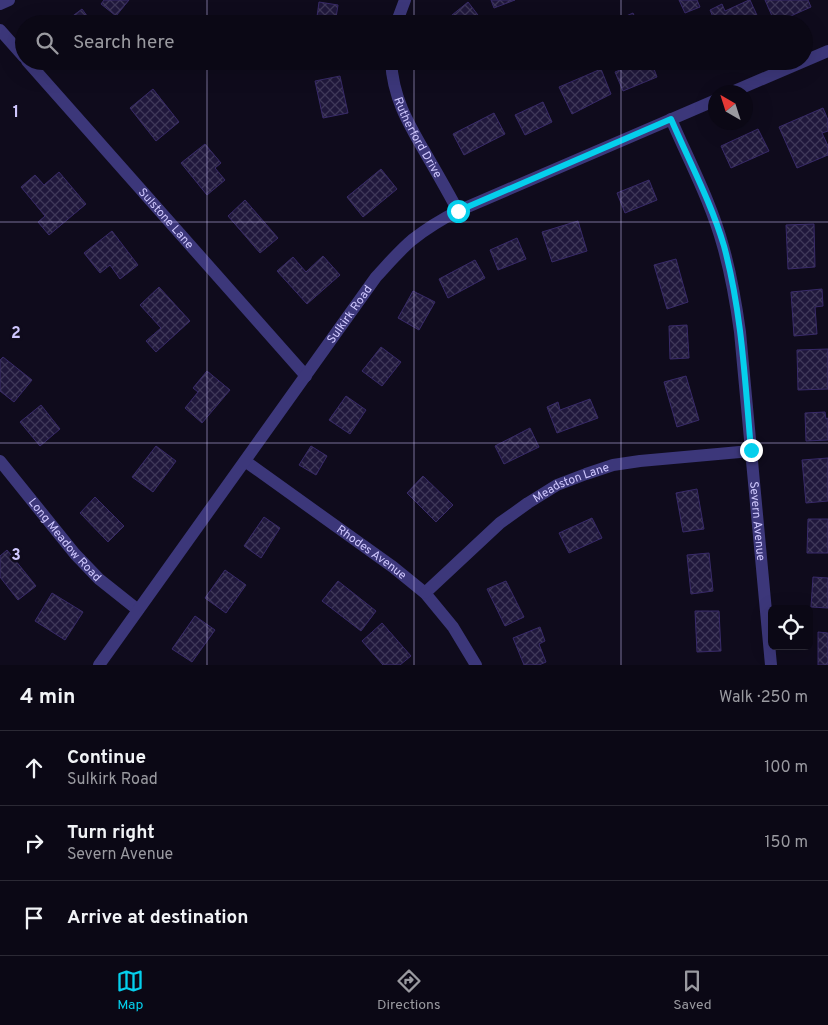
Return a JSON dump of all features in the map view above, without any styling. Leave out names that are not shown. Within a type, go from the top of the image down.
[{"type":"street","points":[[0,4],[9,0]]},
{"type":"street","points":[[399,15],[405,0]]},
{"type":"street","points":[[0,30],[15,47]]},
{"type":"street","points":[[813,57],[828,51]]},
{"type":"street","name":"Sulstone Lane","points":[[36,70],[306,376]]},
{"type":"street","name":"Rutherford Drive","points":[[392,70],[394,86],[406,119],[458,211]]},
{"type":"street","points":[[748,85],[784,70]]},
{"type":"street","name":"Sulkirk Road","points":[[99,665],[376,277],[398,252],[439,221],[458,211],[708,103]]},
{"type":"street","name":"Severn Avenue","points":[[671,119],[716,224],[734,288],[740,332],[771,665]]},
{"type":"street","name":"Meadston Lane","points":[[425,593],[500,524],[528,503],[558,485],[613,465],[751,450]]},
{"type":"street","name":"Long Meadow Road","points":[[0,461],[75,554],[99,579],[138,610]]},
{"type":"street","name":"Rhodes Avenue","points":[[245,461],[393,567],[425,593],[453,627],[476,665]]},
{"type":"building","points":[[104,0],[129,0],[117,15],[101,4]]},
{"type":"building","points":[[491,0],[515,0],[494,8]]},
{"type":"building","points":[[679,0],[697,0],[700,7],[685,13]]},
{"type":"building","points":[[750,0],[757,15],[712,15],[710,10],[722,4],[725,11]]},
{"type":"building","points":[[765,0],[808,0],[811,7],[793,15],[772,15]]},
{"type":"building","points":[[319,2],[338,5],[336,15],[317,15]]},
{"type":"building","points":[[468,2],[478,15],[452,15]]},
{"type":"building","points":[[82,9],[86,15],[74,15]]},
{"type":"building","points":[[601,70],[611,94],[572,114],[559,87]]},
{"type":"building","points":[[620,70],[654,70],[657,77],[623,91],[615,72]]},
{"type":"building","points":[[340,76],[348,113],[323,118],[315,81]]},
{"type":"building","points":[[153,89],[179,122],[156,141],[130,108]]},
{"type":"building","points":[[543,102],[552,122],[525,135],[515,115]]},
{"type":"building","points":[[823,108],[828,120],[828,131],[822,133],[828,146],[828,155],[797,168],[779,127]]},
{"type":"building","points":[[494,113],[505,134],[464,155],[453,134]]},
{"type":"building","points":[[758,129],[769,151],[731,168],[721,146]]},
{"type":"building","points":[[205,144],[221,163],[215,168],[225,180],[207,195],[181,163]]},
{"type":"building","points":[[381,169],[397,189],[363,217],[347,197]]},
{"type":"building","points":[[59,172],[86,204],[49,235],[38,222],[45,216],[21,187],[35,175],[44,185]]},
{"type":"building","points":[[649,180],[657,200],[625,213],[617,193]]},
{"type":"building","points":[[245,200],[278,238],[260,253],[228,216]]},
{"type":"building","points":[[578,221],[587,251],[552,262],[542,232]]},
{"type":"building","points":[[814,224],[815,267],[788,269],[786,225]]},
{"type":"building","points":[[112,231],[138,265],[120,279],[110,265],[100,273],[84,253]]},
{"type":"building","points":[[517,238],[526,259],[498,270],[490,250]]},
{"type":"building","points":[[323,256],[340,275],[307,304],[277,271],[293,257],[306,272]]},
{"type":"building","points":[[676,259],[688,302],[667,309],[654,265]]},
{"type":"building","points":[[475,260],[485,278],[448,298],[439,279]]},
{"type":"building","points":[[159,287],[190,321],[156,352],[146,341],[161,328],[140,305]]},
{"type":"building","points":[[822,289],[823,306],[815,307],[817,334],[794,336],[791,292]]},
{"type":"building","points":[[413,291],[435,302],[419,330],[398,318]]},
{"type":"building","points":[[687,325],[689,358],[670,359],[669,326]]},
{"type":"building","points":[[381,347],[401,362],[382,386],[362,371]]},
{"type":"building","points":[[828,349],[828,389],[798,390],[797,350]]},
{"type":"building","points":[[3,357],[32,380],[14,402],[0,391],[0,360]]},
{"type":"building","points":[[207,371],[230,390],[202,423],[185,408],[198,392],[193,388]]},
{"type":"building","points":[[686,376],[699,420],[677,427],[664,382]]},
{"type":"building","points":[[346,396],[366,410],[350,434],[329,420]]},
{"type":"building","points":[[590,399],[598,418],[557,433],[547,407],[558,402],[560,410]]},
{"type":"building","points":[[41,405],[60,429],[40,446],[20,422]]},
{"type":"building","points":[[825,412],[826,419],[828,418],[828,440],[806,441],[805,413]]},
{"type":"building","points":[[530,428],[539,447],[504,464],[495,446]]},
{"type":"building","points":[[156,446],[176,461],[153,492],[132,477]]},
{"type":"building","points":[[311,446],[327,456],[316,475],[299,465]]},
{"type":"building","points":[[828,458],[828,501],[806,503],[802,460]]},
{"type":"building","points":[[423,476],[453,505],[436,522],[407,493]]},
{"type":"building","points":[[697,489],[704,529],[683,532],[676,493]]},
{"type":"building","points":[[95,497],[124,526],[108,542],[80,513]]},
{"type":"building","points":[[264,517],[280,528],[261,558],[244,546]]},
{"type":"building","points":[[592,518],[602,538],[569,553],[559,533]]},
{"type":"building","points":[[808,519],[828,519],[828,553],[807,553]]},
{"type":"building","points":[[7,550],[36,586],[18,600],[0,577],[0,556]]},
{"type":"building","points":[[709,553],[713,591],[691,594],[687,555]]},
{"type":"building","points":[[225,570],[246,585],[226,613],[205,598]]},
{"type":"building","points":[[813,577],[828,578],[828,608],[813,607],[811,605]]},
{"type":"building","points":[[338,581],[376,611],[361,631],[322,601]]},
{"type":"building","points":[[506,581],[524,617],[505,626],[487,589]]},
{"type":"building","points":[[52,593],[83,612],[65,640],[35,621]]},
{"type":"building","points":[[695,611],[719,611],[721,651],[697,652]]},
{"type":"building","points":[[195,616],[215,630],[192,662],[172,649]]},
{"type":"building","points":[[382,623],[411,656],[400,665],[383,665],[362,641]]},
{"type":"building","points":[[540,627],[545,641],[539,644],[546,662],[539,665],[524,665],[513,638]]},
{"type":"building","points":[[818,632],[828,633],[828,665],[818,665]]},
{"type":"route","points":[[458,211],[671,119],[716,224],[734,288],[751,450]]}]
